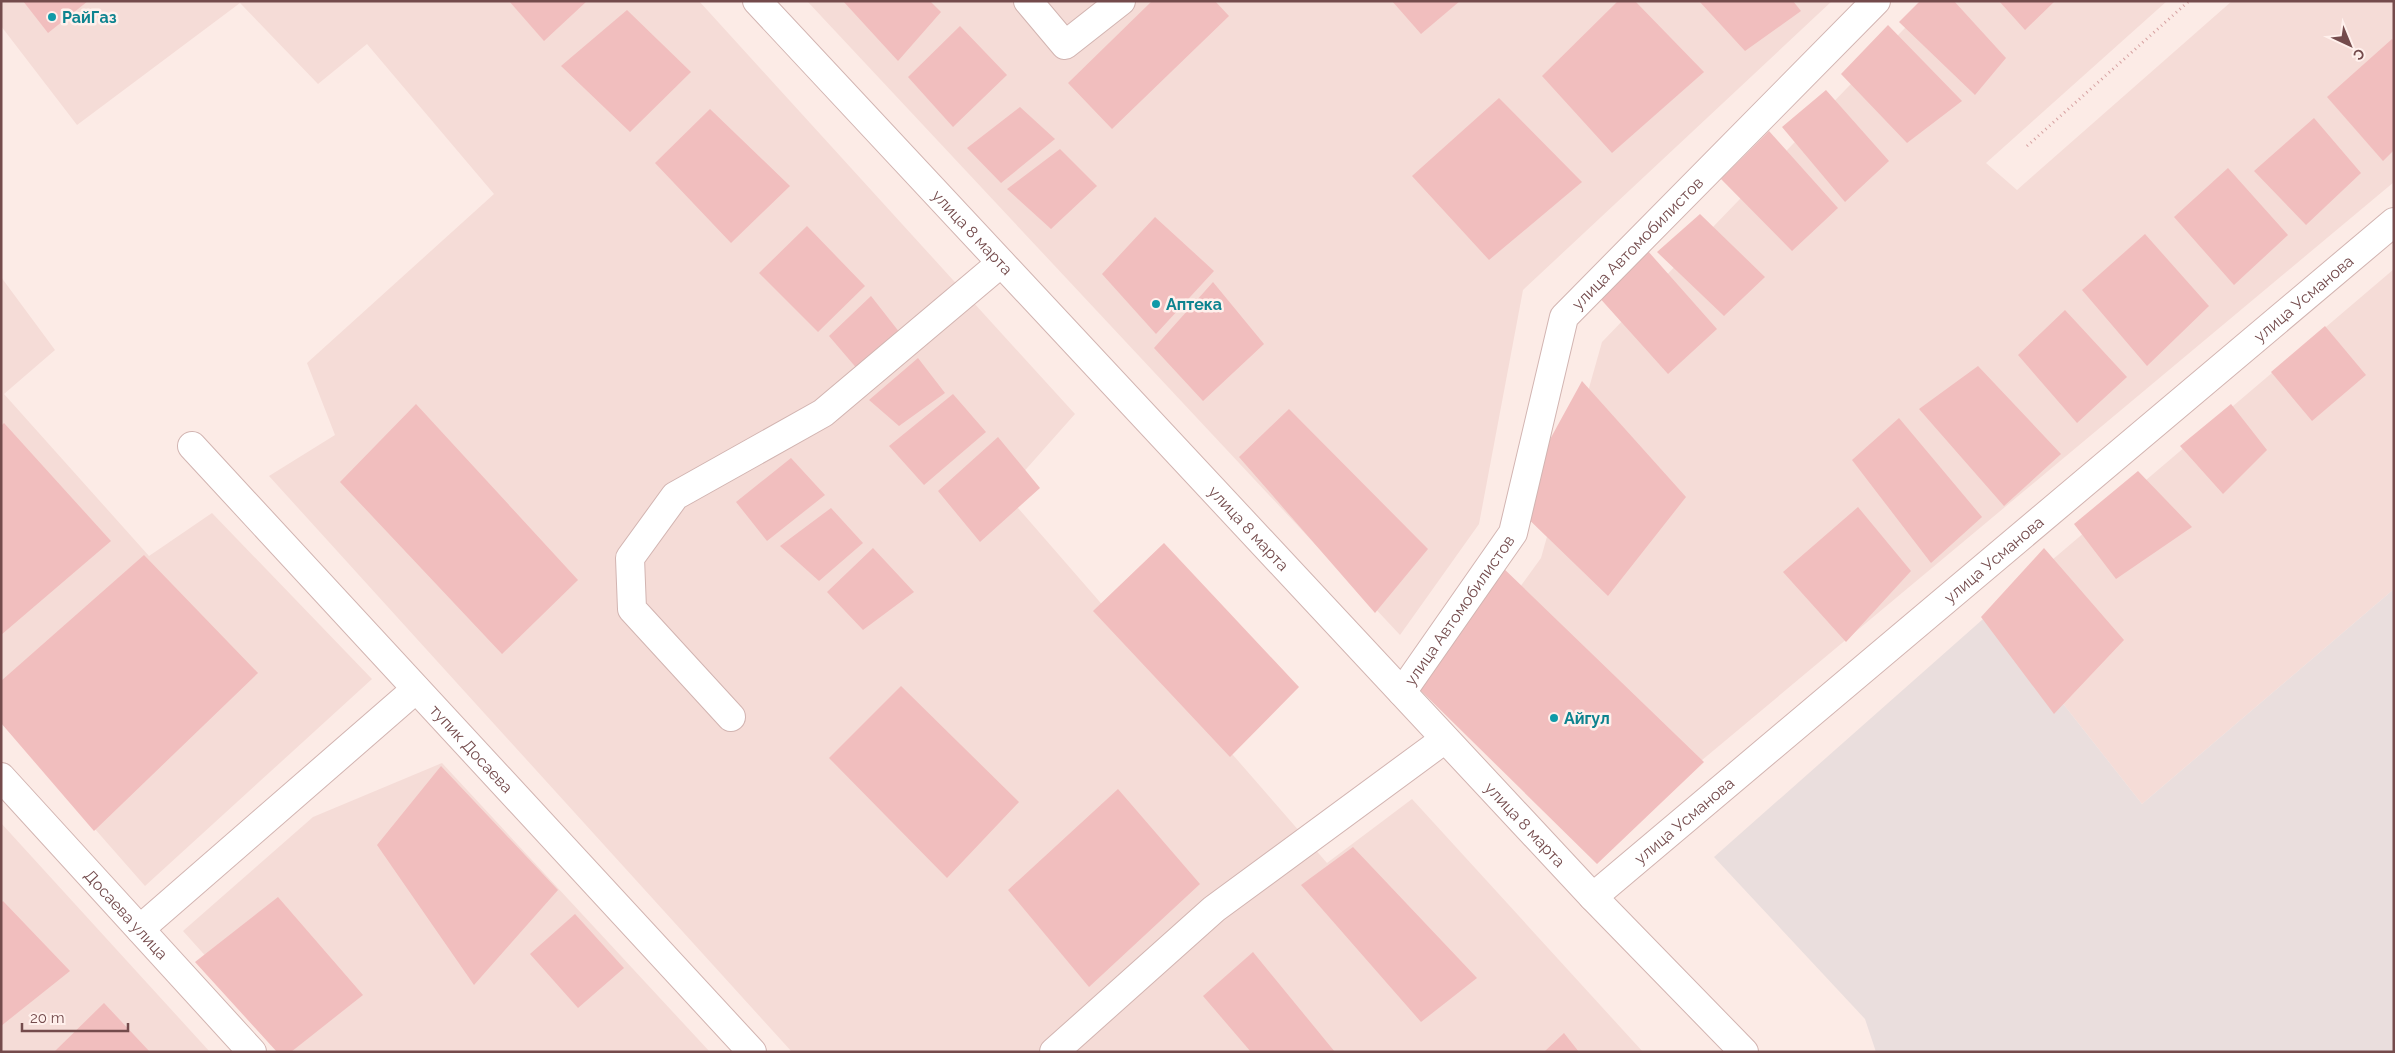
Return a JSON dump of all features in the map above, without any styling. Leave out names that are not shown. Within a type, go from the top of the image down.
[{"type":"street","name":"улица 8 марта","points":[[758,1],[1594,897],[1744,1052]]},
{"type":"street","points":[[1028,1],[1064,46],[1121,1]]},
{"type":"street","name":"улица Автомобилистов","points":[[1402,692],[1513,534],[1564,317],[1876,1]]},
{"type":"street","name":"улица Усманова","points":[[1594,897],[2394,222]]},
{"type":"street","points":[[731,717],[632,608],[630,558],[675,496],[823,413],[1001,263]]},
{"type":"street","name":"тупик Досаева","points":[[192,446],[752,1052]]},
{"type":"street","points":[[140,929],[416,689]]},
{"type":"street","points":[[1054,1052],[1214,909],[1445,738]]},
{"type":"street","name":"Досаева улица","points":[[1,777],[252,1052]]},
{"type":"path","points":[[2027,146],[2189,1]]},
{"type":"shaded area","points":[[1,1],[699,1],[1075,414],[1005,493],[1327,863],[1412,799],[1643,1052],[792,1052],[269,476],[335,435],[307,363],[494,194],[367,44],[318,84],[240,3],[77,125],[1,26]]},
{"type":"shaded area","points":[[807,1],[1832,1],[1523,290],[1479,524],[1400,635]]},
{"type":"shaded area","points":[[1931,1],[2167,1],[1986,163],[2017,190],[2232,1],[2394,1],[2394,182],[1592,852],[1456,675],[1541,558],[1602,342]]},
{"type":"shaded area","points":[[2394,269],[2394,589],[2142,804],[1991,612]]},
{"type":"shaded area","points":[[1,277],[55,350],[4,394],[149,556],[212,513],[372,679],[145,886],[1,722]]},
{"type":"shaded area","points":[[2394,589],[2394,1052],[1876,1052],[1865,1019],[1714,857],[1991,612],[2142,804]]},
{"type":"shaded area","points":[[442,763],[710,1052],[292,1052],[183,931],[313,817]]},
{"type":"shaded area","points":[[1,823],[210,1052],[1,1052]]},
{"type":"building","name":"РайГаз","points":[[23,1],[88,1],[48,33]]},
{"type":"building","points":[[509,1],[587,1],[544,41]]},
{"type":"building","points":[[843,1],[930,1],[941,12],[898,61]]},
{"type":"building","points":[[1152,1],[1215,1],[1229,16],[1112,129],[1068,83]]},
{"type":"building","points":[[1392,1],[1460,1],[1421,34]]},
{"type":"building","points":[[1618,1],[1635,1],[1704,72],[1612,153],[1542,76]]},
{"type":"building","points":[[1699,1],[1793,1],[1801,11],[1745,51]]},
{"type":"building","points":[[1920,1],[1954,1],[2006,58],[1975,95],[1899,22]]},
{"type":"building","points":[[1999,1],[2055,1],[2025,30]]},
{"type":"building","points":[[627,10],[691,72],[630,132],[561,66]]},
{"type":"building","points":[[1888,25],[1962,101],[1907,143],[1841,74]]},
{"type":"building","points":[[960,26],[1007,75],[953,127],[908,77]]},
{"type":"building","points":[[2392,39],[2394,41],[2394,150],[2383,161],[2327,97]]},
{"type":"building","points":[[1826,90],[1889,161],[1845,202],[1782,127]]},
{"type":"building","points":[[1499,98],[1582,182],[1489,260],[1412,176]]},
{"type":"building","points":[[1020,107],[1055,139],[1001,183],[967,148]]},
{"type":"building","points":[[710,109],[790,186],[731,243],[655,163]]},
{"type":"building","points":[[2314,118],[2361,173],[2306,225],[2254,171]]},
{"type":"building","points":[[1769,131],[1838,208],[1792,251],[1721,179]]},
{"type":"building","points":[[1060,149],[1097,186],[1051,229],[1007,189]]},
{"type":"building","points":[[2228,168],[2288,235],[2234,285],[2174,217]]},
{"type":"building","points":[[1700,214],[1765,277],[1724,316],[1657,252]]},
{"type":"building","name":"Аптека","points":[[1155,217],[1214,271],[1156,334],[1102,274]]},
{"type":"building","points":[[807,226],[865,286],[818,332],[759,273]]},
{"type":"building","points":[[2145,234],[2209,306],[2147,366],[2082,290]]},
{"type":"building","points":[[1647,250],[1717,329],[1668,374],[1597,295]]},
{"type":"building","points":[[1213,282],[1264,344],[1203,401],[1154,348]]},
{"type":"building","points":[[871,296],[900,333],[859,371],[829,336]]},
{"type":"building","points":[[2065,310],[2127,377],[2077,423],[2018,355]]},
{"type":"building","points":[[2325,326],[2366,375],[2312,421],[2271,372]]},
{"type":"building","points":[[918,358],[945,393],[899,426],[869,400]]},
{"type":"building","points":[[1978,366],[2061,454],[2004,506],[1919,409]]},
{"type":"building","points":[[1582,381],[1686,497],[1608,596],[1514,505]]},
{"type":"building","points":[[953,394],[986,432],[924,485],[889,446]]},
{"type":"building","points":[[416,404],[578,580],[502,654],[340,482]]},
{"type":"building","points":[[2231,404],[2267,450],[2223,494],[2180,446]]},
{"type":"building","points":[[1289,409],[1428,549],[1375,613],[1239,457]]},
{"type":"building","points":[[1899,418],[1982,517],[1931,563],[1852,460]]},
{"type":"building","points":[[4,423],[111,541],[1,635],[1,426]]},
{"type":"building","points":[[998,437],[1040,488],[980,542],[938,491]]},
{"type":"building","points":[[791,458],[825,495],[767,541],[736,502]]},
{"type":"building","points":[[2138,471],[2192,527],[2116,579],[2074,524]]},
{"type":"building","points":[[1858,507],[1911,571],[1846,642],[1783,572]]},
{"type":"building","points":[[831,508],[863,543],[819,581],[780,546]]},
{"type":"building","points":[[1164,543],[1299,687],[1230,757],[1093,611]]},
{"type":"building","points":[[873,548],[914,592],[863,630],[827,592]]},
{"type":"building","points":[[2044,548],[2124,640],[2054,714],[1981,617]]},
{"type":"building","points":[[144,555],[258,673],[94,831],[1,723],[1,681]]},
{"type":"building","name":"Айгул","points":[[1500,565],[1704,762],[1597,864],[1404,674]]},
{"type":"building","points":[[901,686],[1019,802],[947,878],[829,758]]},
{"type":"building","points":[[441,766],[558,890],[474,985],[377,845]]},
{"type":"building","points":[[1118,789],[1200,884],[1089,987],[1008,890]]},
{"type":"building","points":[[1353,847],[1477,978],[1421,1022],[1301,885]]},
{"type":"building","points":[[278,897],[363,995],[291,1052],[277,1052],[195,962]]},
{"type":"building","points":[[3,901],[70,971],[1,1026],[1,903]]},
{"type":"building","points":[[575,914],[624,968],[578,1008],[530,954]]},
{"type":"building","points":[[1253,952],[1335,1052],[1251,1052],[1203,996]]},
{"type":"building","points":[[104,1003],[150,1052],[54,1052]]},
{"type":"building","points":[[1564,1033],[1579,1052],[1544,1052]]},
{"type":"place","name":"РайГаз","points":[[52,17]]},
{"type":"place","name":"Аптека","points":[[1156,304]]},
{"type":"place","name":"Айгул","points":[[1554,718]]}]
